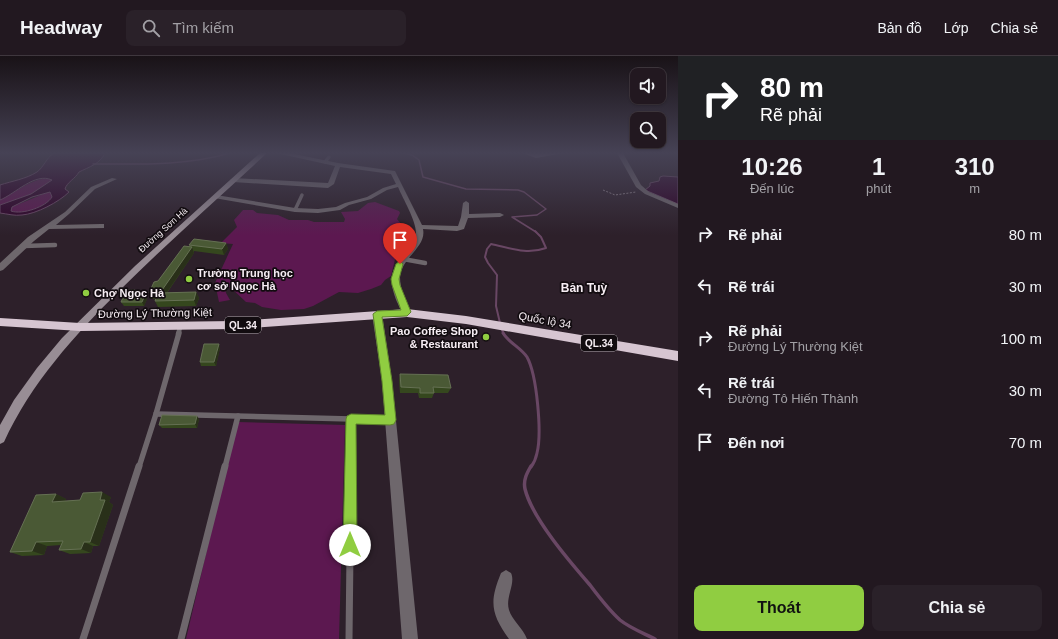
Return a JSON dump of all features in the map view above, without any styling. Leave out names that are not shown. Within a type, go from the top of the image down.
[{"type":"highway","name":"Đường Lý Thường Kiệt","points":[[0,322],[80,327],[264,324],[407,312]]},
{"type":"highway","name":"Quốc lộ 34","points":[[407,312],[492,324],[678,356]]},
{"type":"street","points":[[0,268],[23,246],[70,210],[93,188],[111,180]]},
{"type":"street","name":"Đường Sơn Hà","points":[[0,438],[16,406],[51,356],[141,264],[233,180]]},
{"type":"street","points":[[236,180],[328,186],[332,180]]},
{"type":"street","points":[[397,180],[419,227],[418,238],[403,259],[398,268],[395,279],[399,294],[407,312]]},
{"type":"street","points":[[635,180],[644,190],[678,206]]},
{"type":"street","points":[[216,197],[295,210],[318,211],[338,209],[344,205],[370,198],[385,189],[399,185]]},
{"type":"street","points":[[419,227],[457,229],[461,227],[465,217],[466,202]]},
{"type":"street","points":[[465,217],[474,214],[500,215]]},
{"type":"street","points":[[48,227],[101,226]]},
{"type":"street","points":[[377,314],[387,381],[410,639]]},
{"type":"street","points":[[506,578],[500,595],[499,608],[505,620],[519,639]]},
{"type":"lane","points":[[295,210],[302,195]]},
{"type":"lane","points":[[23,246],[55,245]]},
{"type":"lane","points":[[403,259],[425,263]]},
{"type":"lane","points":[[83,639],[156,414],[181,326]]},
{"type":"lane","points":[[156,414],[390,420]]},
{"type":"lane","points":[[181,639],[238,416]]},
{"type":"lane","points":[[349,639],[351,419]]},
{"type":"path","points":[[603,190],[612,195],[618,195],[644,190]]},
{"type":"shaded area","points":[[16,180],[35,180],[0,200],[0,185]]},
{"type":"shaded area","points":[[52,180],[32,194],[0,205],[0,200],[34,181]]},
{"type":"shaded area","points":[[52,180],[71,180],[65,189],[69,192],[65,196],[40,210],[22,215],[0,213],[0,205],[31,194]],"holes":[[[50,192],[52,197],[49,201],[39,207],[27,211],[11,211],[12,207],[32,197]]]},
{"type":"shaded area","points":[[678,180],[678,204],[645,190],[650,186],[650,183]]},
{"type":"shaded area","points":[[50,192],[52,197],[45,204],[27,211],[11,211],[12,207]]},
{"type":"shaded area","points":[[375,202],[399,211],[400,213],[397,219],[406,230],[414,232],[413,240],[409,247],[397,251],[391,276],[381,285],[358,293],[339,292],[313,306],[304,309],[281,310],[262,307],[255,303],[246,302],[230,287],[225,288],[230,300],[219,302],[215,283],[233,244],[221,243],[237,227],[234,220],[243,210],[253,210],[257,213],[278,215],[289,220],[344,222],[345,219],[341,212],[358,211],[368,203]]},
{"type":"shaded area","points":[[237,422],[345,425],[339,639],[186,639]]},
{"type":"building","points":[[194,239],[226,243],[222,249],[189,245]]},
{"type":"building","points":[[184,246],[192,247],[160,293],[149,293],[154,282],[158,281]]},
{"type":"building","points":[[127,290],[135,290],[132,295],[145,295],[142,302],[121,302]]},
{"type":"building","points":[[196,292],[194,300],[155,301],[158,293]]},
{"type":"building","points":[[204,344],[219,344],[214,362],[200,362]]},
{"type":"building","points":[[400,374],[448,375],[451,388],[433,387],[434,393],[420,393],[420,388],[401,387]]},
{"type":"building","points":[[162,415],[197,416],[195,424],[159,425]]},
{"type":"building","points":[[102,492],[100,500],[105,500],[90,542],[84,542],[81,549],[59,550],[63,541],[36,542],[32,551],[10,552],[36,495],[56,494],[52,502],[80,500],[83,493]]},
{"type":"waterway","points":[[434,180],[466,189],[518,190],[524,192],[546,209],[537,215],[512,217],[536,232]]},
{"type":"waterway","points":[[500,323],[496,306],[497,275],[485,257],[487,249],[491,244],[525,251],[546,248],[541,237],[536,232]]},
{"type":"waterway","points":[[501,328],[504,334]]},
{"type":"waterway","points":[[503,333],[508,340],[521,350],[531,365],[536,390],[539,419],[537,455],[531,467]]},
{"type":"waterway","points":[[531,466],[525,480],[525,489],[529,501],[543,526],[562,552],[616,616],[628,626],[655,639]]},
{"type":"place","name":"Trường Trung học cơ sở Ngọc Hà","points":[[189,279]]},
{"type":"place","name":"Chợ Ngọc Hà","points":[[86,293]]},
{"type":"place","name":"Pao Coffee Shop & Restaurant","points":[[486,337]]},
{"type":"district","name":"Bản Tuỳ","points":[[584,288]]},
{"type":"route","points":[[350,545],[351,419],[390,420],[387,381],[377,314],[407,312],[399,294],[395,279],[400,264]]}]
